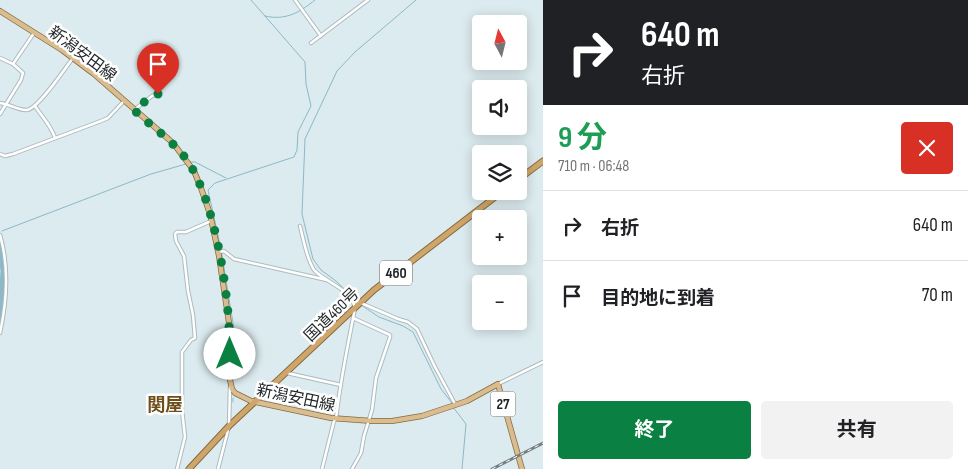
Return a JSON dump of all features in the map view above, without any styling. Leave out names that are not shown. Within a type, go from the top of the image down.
[{"type":"highway","points":[[527,173],[543,161]]},
{"type":"highway","name":"国道460号","points":[[189,469],[229,426],[257,402],[374,290],[491,200]]},
{"type":"main road","name":"新潟安田線","points":[[0,11],[73,58],[173,143],[188,162],[202,188],[219,252],[229,323],[230,385],[239,396],[251,401],[336,419],[369,421],[406,420],[449,408],[498,384]]},
{"type":"main road","name":"27","points":[[498,384],[522,469]]},
{"type":"street","points":[[295,0],[321,36]]},
{"type":"street","points":[[311,43],[368,0]]},
{"type":"street","points":[[12,64],[34,33]]},
{"type":"street","points":[[0,58],[12,64],[23,73],[21,80],[0,114]]},
{"type":"street","points":[[0,102],[30,110],[73,58]]},
{"type":"street","points":[[134,110],[152,96],[158,94]]},
{"type":"street","points":[[0,154],[6,156],[13,154],[108,118],[124,100]]},
{"type":"street","points":[[35,106],[52,128],[55,138]]},
{"type":"street","points":[[178,469],[185,437],[182,410],[182,352],[191,340],[195,338],[184,256],[176,241],[175,233],[191,231],[211,221]]},
{"type":"street","points":[[300,226],[310,263],[315,270],[329,280],[355,305],[408,322],[417,329],[456,405]]},
{"type":"street","points":[[0,235],[4,250],[6,280],[0,333]]},
{"type":"street","points":[[219,252],[224,252],[234,259],[329,280]]},
{"type":"street","points":[[322,469],[336,419],[346,348],[358,306]]},
{"type":"street","points":[[352,469],[361,453],[372,410],[376,378],[390,335],[354,318]]},
{"type":"street","points":[[498,384],[543,362]]},
{"type":"street","points":[[287,373],[340,385]]},
{"type":"street","points":[[218,469],[229,426],[230,385]]},
{"type":"waterway","points":[[233,380],[233,323],[221,249],[208,190],[215,183],[294,157],[297,150],[298,132],[311,106],[306,84],[305,62],[251,0]]},
{"type":"waterway","points":[[265,16],[286,16],[304,8],[315,0]]},
{"type":"waterway","points":[[358,302],[321,270],[313,259],[302,214],[305,139],[337,71],[355,52],[416,0]]},
{"type":"waterway","points":[[191,162],[195,162],[226,178]]},
{"type":"waterway","points":[[2,231],[151,174],[186,164]]},
{"type":"waterway","points":[[0,246],[3,271],[0,319]]},
{"type":"waterway","points":[[361,305],[379,317],[413,332],[441,389],[452,403]]},
{"type":"waterway","points":[[453,407],[466,424],[462,469]]},
{"type":"railway","points":[[492,469],[543,443]]},
{"type":"district","name":"関屋","points":[[165,405]]},
{"type":"route","points":[[158,94],[152,96],[134,110],[173,143],[194,171],[202,188],[219,256],[229,323],[230,354]]}]
